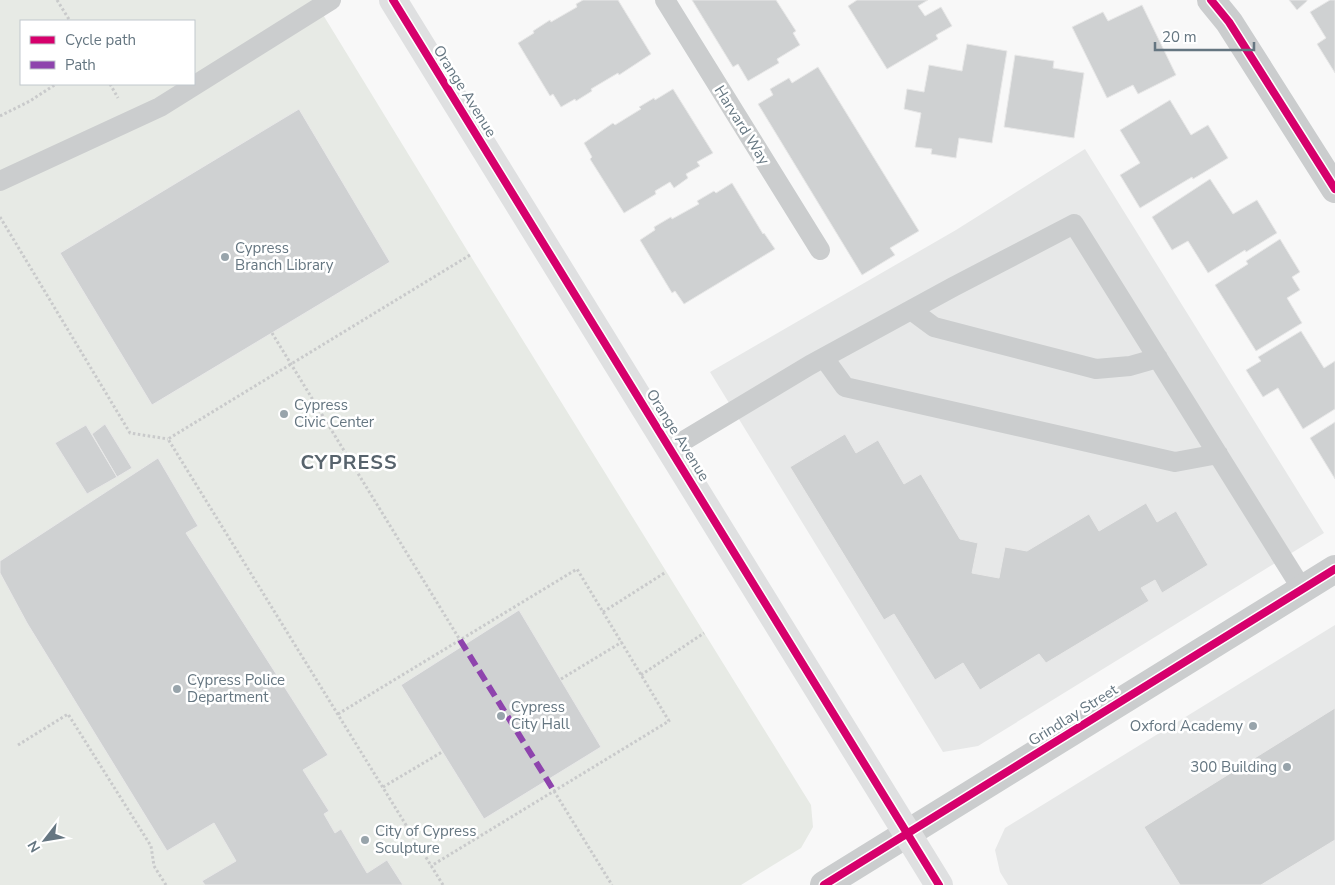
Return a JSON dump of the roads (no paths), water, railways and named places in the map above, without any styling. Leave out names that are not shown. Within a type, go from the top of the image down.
[{"type":"main road","name":"Orange Avenue","points":[[393,0],[939,885]]},
{"type":"street","points":[[1211,0],[1229,22],[1335,189]]},
{"type":"street","name":"Grindlay Street","points":[[824,885],[1335,569]]},
{"type":"lane","points":[[0,181],[160,107],[331,0]]},
{"type":"lane","name":"Harvard Way","points":[[665,0],[820,250]]},
{"type":"lane","points":[[670,449],[824,358],[1074,224],[1302,589]]},
{"type":"lane","points":[[912,310],[934,327],[1096,369],[1130,366],[1158,358]]},
{"type":"lane","points":[[824,358],[846,387],[1175,462],[1218,454]]},
{"type":"place","name":"Cypress Branch Library","points":[[225,257]]},
{"type":"place","name":"Cypress Civic Center","points":[[284,414]]},
{"type":"place","name":"Cypress Police Department","points":[[177,689]]},
{"type":"place","name":"Cypress City Hall","points":[[501,716]]},
{"type":"place","name":"Oxford Academy","points":[[1253,726]]},
{"type":"place","name":"300 Building","points":[[1287,767]]},
{"type":"place","name":"City of Cypress Sculpture","points":[[365,840]]},
{"type":"district","name":"CYPRESS","points":[[349,462]]}]
